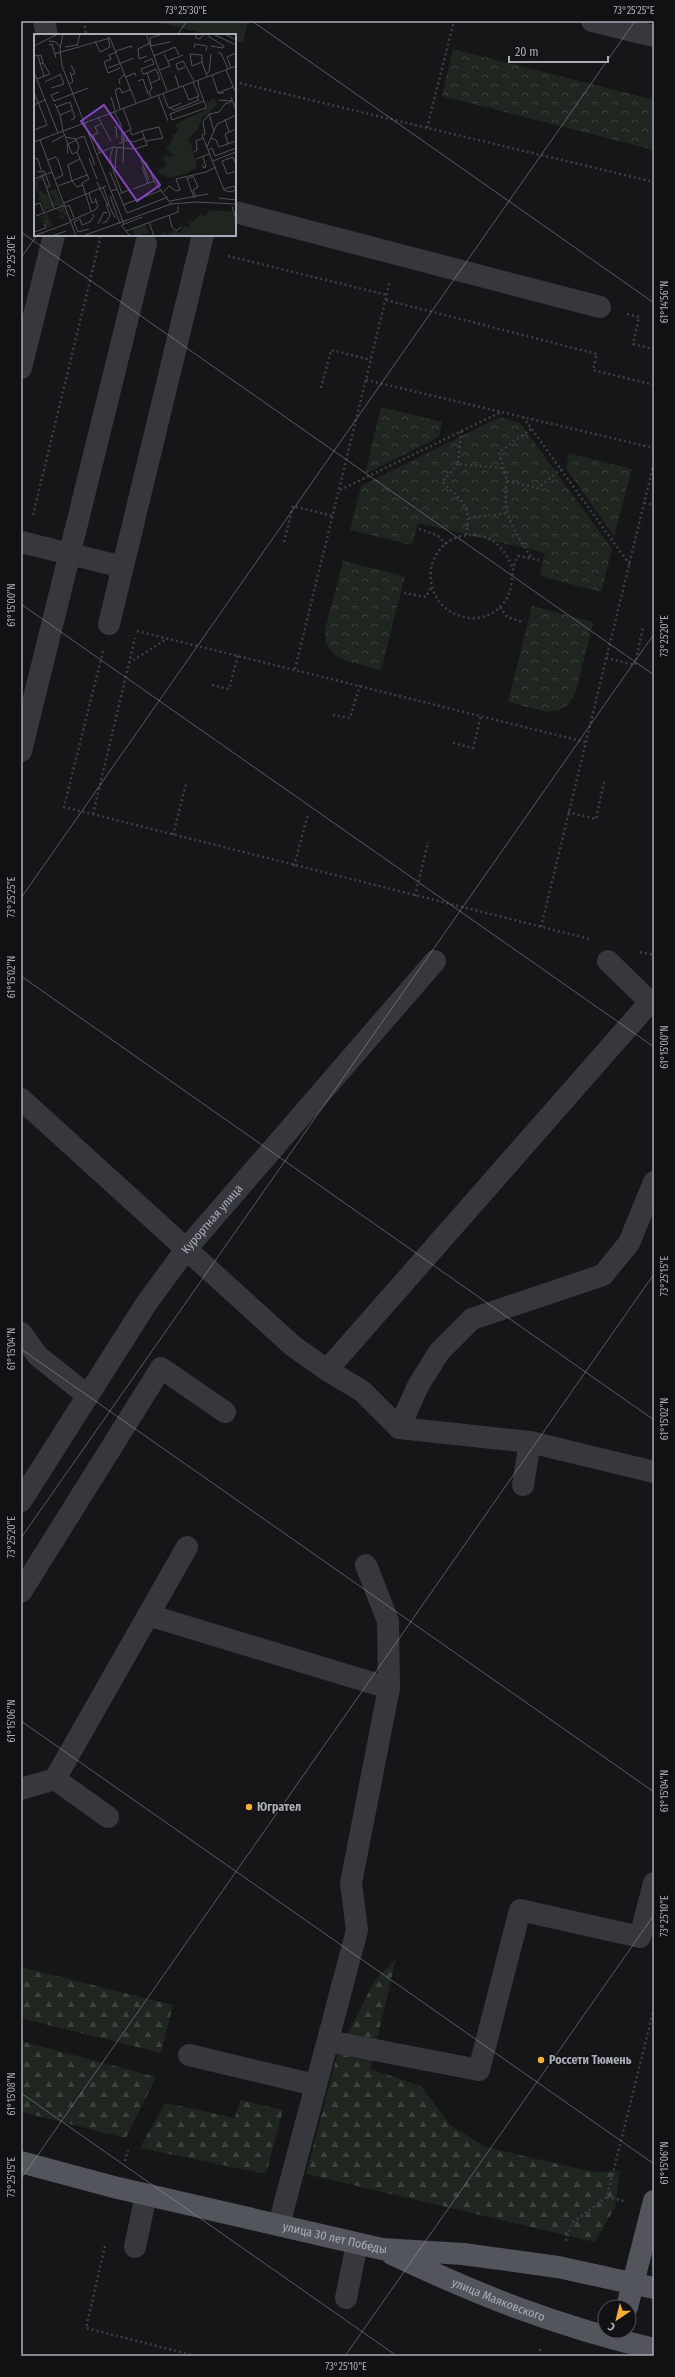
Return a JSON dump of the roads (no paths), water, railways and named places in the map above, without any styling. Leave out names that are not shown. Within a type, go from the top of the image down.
[{"type":"main road","name":"улица 30 лет Победы","points":[[21,2162],[146,2195],[382,2249],[463,2254],[558,2267],[644,2286]]},
{"type":"main road","points":[[633,2299],[644,2286],[654,2201]]},
{"type":"main road","name":"улица Маяковского","points":[[382,2249],[456,2285],[546,2320],[618,2342],[654,2349]]},
{"type":"street","points":[[44,21],[46,34]]},
{"type":"street","points":[[592,21],[654,36]]},
{"type":"street","points":[[236,212],[600,307]]},
{"type":"street","points":[[21,368],[54,236]]},
{"type":"street","points":[[110,624],[201,242]]},
{"type":"street","points":[[21,751],[146,244]]},
{"type":"street","points":[[23,542],[123,568]]},
{"type":"street","name":"Курортная улица","points":[[21,1501],[146,1304],[187,1248],[435,961]]},
{"type":"street","points":[[327,1370],[650,1002],[608,961]]},
{"type":"street","points":[[21,1099],[294,1346],[327,1370],[362,1390],[399,1428],[530,1442],[654,1472]]},
{"type":"street","points":[[399,1428],[418,1386],[439,1352],[472,1319],[603,1275],[629,1243],[654,1182]]},
{"type":"street","points":[[21,1333],[38,1356],[88,1396]]},
{"type":"street","points":[[21,1592],[161,1368],[225,1412]]},
{"type":"street","points":[[524,1484],[530,1442]]},
{"type":"street","points":[[21,1790],[55,1779],[187,1547]]},
{"type":"street","points":[[279,2226],[357,1930],[351,1883],[389,1688],[388,1620],[366,1565]]},
{"type":"street","points":[[148,1615],[389,1688]]},
{"type":"street","points":[[55,1779],[108,1817]]},
{"type":"street","points":[[328,2041],[480,2070],[520,1910],[640,1936],[654,1883]]},
{"type":"street","points":[[189,2054],[315,2085]]},
{"type":"street","points":[[135,2247],[146,2195]]},
{"type":"street","points":[[346,2298],[357,2244]]},
{"type":"place","name":"Югрател","points":[[249,1807]]},
{"type":"place","name":"Россети Тюмень","points":[[541,2060]]}]
